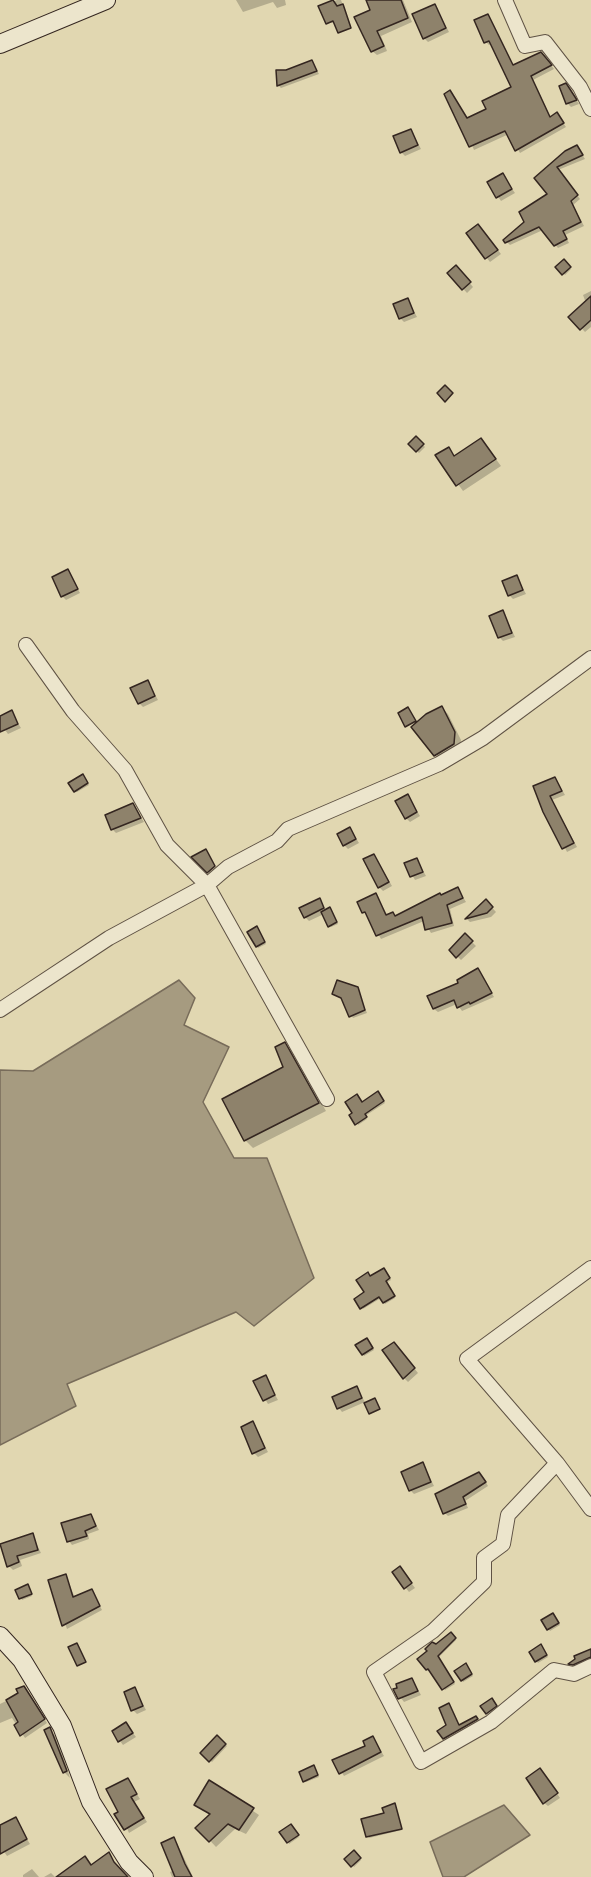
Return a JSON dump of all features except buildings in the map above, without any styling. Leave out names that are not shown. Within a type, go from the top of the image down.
[{"type":"street","points":[[0,44],[106,0]]},
{"type":"street","points":[[505,0],[525,46],[545,42],[580,87],[591,109]]},
{"type":"street","points":[[26,645],[73,711],[125,770],[166,845],[207,885],[327,1100]]},
{"type":"street","points":[[0,1010],[109,938],[207,885],[228,867],[277,841],[288,829],[439,764],[483,738],[591,658]]},
{"type":"street","points":[[591,1268],[467,1359],[557,1463],[591,1509]]},
{"type":"street","points":[[557,1463],[508,1515],[502,1544],[484,1558],[484,1582],[433,1631],[374,1672],[421,1762],[490,1722],[554,1670],[574,1674],[591,1666]]},
{"type":"street","points":[[0,1636],[22,1660],[62,1726],[91,1802],[102,1821],[129,1862],[144,1877]]},
{"type":"shaded area","points":[[179,980],[195,998],[184,1025],[229,1047],[203,1102],[234,1158],[267,1158],[314,1278],[254,1326],[236,1312],[67,1384],[76,1406],[0,1445],[0,1070],[33,1071]]},
{"type":"shaded area","points":[[504,1805],[530,1835],[464,1877],[443,1877],[430,1842]]}]
